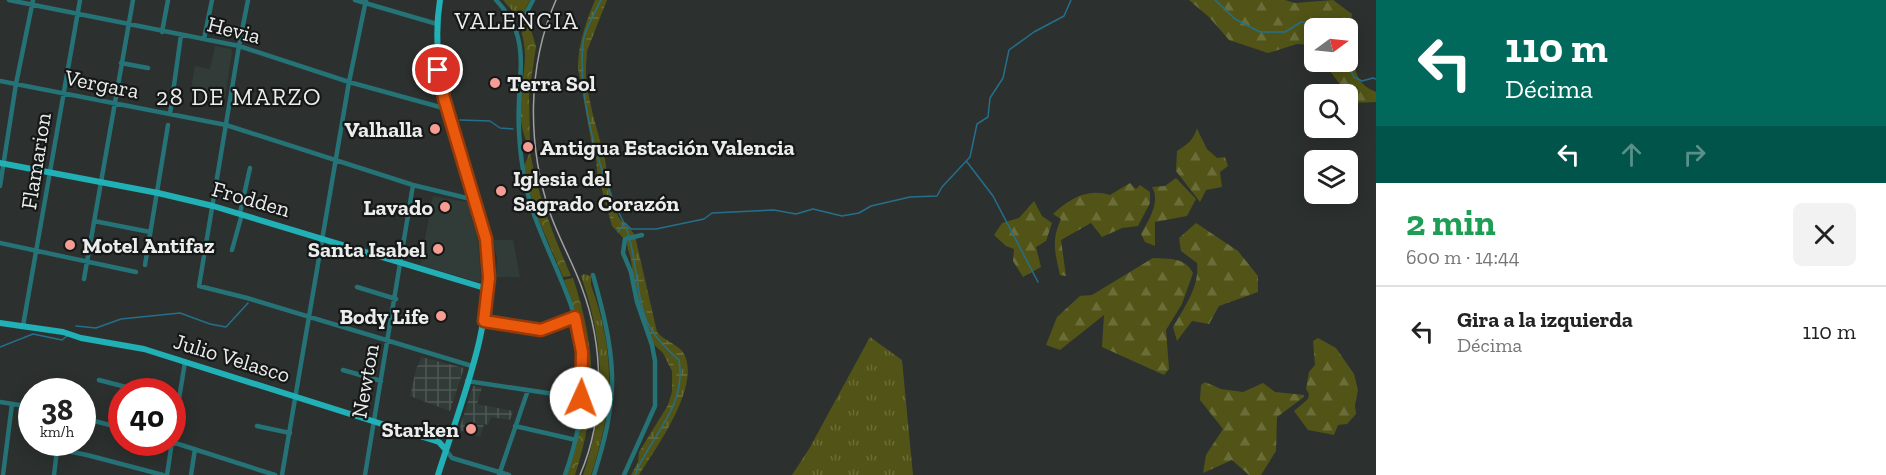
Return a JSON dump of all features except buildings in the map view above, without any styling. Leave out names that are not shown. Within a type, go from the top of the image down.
[{"type":"main road","points":[[438,475],[468,381],[484,321],[488,289],[487,248],[447,109],[437,60],[440,0]]},
{"type":"main road","name":"Frodden","points":[[2,163],[213,206],[488,289]]},
{"type":"main road","name":"Julio Velasco","points":[[0,324],[63,332],[81,338],[144,349],[439,442],[446,450]]},
{"type":"street","name":"Hevia","points":[[9,0],[32,2],[128,25],[239,46],[349,82],[447,109]]},
{"type":"street","name":"Flamarion","points":[[23,326],[80,0]]},
{"type":"street","points":[[84,279],[113,103],[133,0]]},
{"type":"street","points":[[162,32],[168,0]]},
{"type":"street","points":[[204,39],[212,0]]},
{"type":"street","points":[[248,0],[199,286],[247,298],[472,366]]},
{"type":"street","points":[[355,0],[437,24]]},
{"type":"street","points":[[496,0],[508,15],[517,32],[521,55],[518,124],[525,184],[537,222],[575,317],[582,352],[581,398],[576,440],[565,475]]},
{"type":"street","points":[[517,32],[533,0]]},
{"type":"street","points":[[0,186],[2,163],[32,2]]},
{"type":"street","points":[[282,475],[349,82],[366,2]]},
{"type":"street","points":[[508,15],[523,19]]},
{"type":"street","points":[[171,114],[180,35]]},
{"type":"street","points":[[121,63],[148,68]]},
{"type":"street","name":"Vergara","points":[[0,81],[226,125],[413,185],[475,200]]},
{"type":"street","points":[[145,265],[168,125]]},
{"type":"street","points":[[232,250],[250,168]]},
{"type":"street","name":"Newton","points":[[365,475],[396,299],[413,185]]},
{"type":"street","points":[[94,221],[150,232]]},
{"type":"street","points":[[624,475],[655,406],[655,361],[640,307],[636,302],[631,272],[623,254],[625,239],[642,234]]},
{"type":"street","points":[[0,243],[136,272]]},
{"type":"street","points":[[593,275],[609,343],[612,377],[605,438],[594,475]]},
{"type":"street","points":[[357,287],[396,299]]},
{"type":"street","points":[[484,321],[541,330],[575,317]]},
{"type":"street","points":[[183,378],[185,362]]},
{"type":"street","points":[[343,370],[381,381]]},
{"type":"street","points":[[99,380],[108,382]]},
{"type":"street","points":[[468,381],[581,398]]},
{"type":"street","points":[[499,474],[528,390]]},
{"type":"street","points":[[0,402],[18,405]]},
{"type":"street","points":[[3,475],[12,404]]},
{"type":"street","points":[[257,426],[290,433]]},
{"type":"street","points":[[515,426],[576,440]]},
{"type":"street","points":[[186,446],[274,475]]},
{"type":"street","points":[[191,475],[195,449]]},
{"type":"street","points":[[446,450],[452,458],[508,475]]},
{"type":"street","points":[[54,475],[56,456]]},
{"type":"street","points":[[91,456],[165,475],[169,456]]},
{"type":"shaded area","points":[[215,46],[232,51],[225,97],[191,90],[195,66],[210,69]]},
{"type":"shaded area","points":[[433,196],[467,202],[478,240],[481,280],[478,282],[420,265]]},
{"type":"shaded area","points":[[493,240],[513,240],[520,277],[496,277],[497,259]]},
{"type":"shaded area","points":[[421,357],[464,368],[450,411],[410,396]]},
{"type":"shaded area","points":[[473,386],[482,387],[477,404],[513,411],[510,420],[491,417],[488,425],[484,424],[480,437],[459,430]]},
{"type":"green space","points":[[503,0],[530,0],[522,16],[515,14]]},
{"type":"green space","points":[[595,0],[607,0],[587,51],[586,83],[605,159],[608,181],[618,216],[635,236],[657,332],[683,352],[688,369],[686,385],[674,418],[639,475],[631,475],[638,462],[639,452],[668,405],[672,392],[672,371],[663,353],[650,341],[636,300],[626,241],[612,226],[597,172],[596,156],[578,68],[583,33]]},
{"type":"green space","points":[[1189,0],[1285,0],[1295,3],[1333,0],[1352,14],[1352,18],[1304,18],[1304,44],[1297,44],[1268,53],[1229,40],[1209,17]]},
{"type":"green space","points":[[528,19],[536,47],[529,94],[530,142],[527,142],[523,132],[520,111],[525,57],[521,28]]},
{"type":"green space","points":[[1331,72],[1356,72],[1364,85],[1376,92],[1376,102],[1358,103],[1358,84],[1340,84]]},
{"type":"green space","points":[[1197,129],[1207,149],[1217,158],[1225,157],[1228,166],[1220,172],[1222,187],[1206,190],[1200,202],[1176,171],[1177,151],[1189,142]]},
{"type":"green space","points":[[530,152],[547,215],[571,276],[563,277],[537,216],[524,166]]},
{"type":"green space","points":[[1176,178],[1196,199],[1187,216],[1155,222],[1155,246],[1145,242],[1141,234],[1154,205],[1152,187],[1165,186]]},
{"type":"green space","points":[[1130,183],[1136,189],[1140,185],[1150,192],[1150,203],[1138,226],[1122,228],[1102,237],[1091,223],[1061,240],[1066,276],[1060,275],[1055,253],[1055,240],[1061,219],[1053,214],[1079,196],[1093,193],[1110,195]]},
{"type":"green space","points":[[1034,201],[1042,216],[1052,223],[1046,241],[1036,247],[1041,267],[1023,277],[1013,261],[1014,249],[1006,246],[994,235],[1002,223],[1019,218]]},
{"type":"green space","points":[[1196,223],[1238,251],[1258,276],[1258,292],[1219,306],[1209,324],[1192,321],[1177,341],[1173,327],[1194,288],[1197,272],[1197,263],[1181,251],[1179,238]]},
{"type":"green space","points":[[1153,258],[1181,261],[1193,273],[1182,304],[1166,330],[1169,369],[1164,375],[1102,347],[1104,315],[1060,350],[1046,345],[1057,317],[1080,296],[1092,295]]},
{"type":"green space","points":[[584,274],[591,276],[591,285],[605,334],[609,380],[604,426],[591,475],[583,475],[596,424],[600,375],[595,327],[581,276]]},
{"type":"green space","points":[[573,278],[587,329],[592,377],[588,424],[583,449],[575,475],[567,475],[577,443],[585,389],[581,330],[564,280]]},
{"type":"green space","points":[[870,337],[902,360],[913,475],[792,475],[809,449]]},
{"type":"green space","points":[[1318,338],[1336,348],[1354,374],[1358,390],[1356,414],[1347,424],[1338,425],[1334,435],[1308,430],[1294,411],[1308,399],[1309,394],[1306,389],[1309,372],[1315,365],[1313,341]]},
{"type":"green space","points":[[1205,382],[1221,389],[1243,392],[1263,383],[1275,392],[1304,395],[1277,417],[1276,451],[1261,475],[1249,475],[1232,460],[1203,473],[1206,455],[1223,429],[1200,400],[1201,385]]},
{"type":"waterway","points":[[601,0],[584,38],[582,62],[585,101],[599,161],[629,236]]},
{"type":"waterway","points":[[618,232],[625,223],[631,229],[656,229],[704,219],[712,213],[774,210],[796,214],[813,209],[842,216],[859,213],[871,206],[910,197],[937,196],[942,187],[970,157],[977,124],[988,117],[990,98],[1003,78],[1009,50],[1034,32],[1064,16],[1071,0]]},
{"type":"waterway","points":[[1215,0],[1235,19],[1260,32],[1285,32],[1304,22]]},
{"type":"waterway","points":[[1351,72],[1354,77],[1362,81],[1376,79]]},
{"type":"waterway","points":[[460,120],[490,121],[500,128],[513,129]]},
{"type":"waterway","points":[[967,162],[993,196],[1038,282]]},
{"type":"waterway","points":[[630,241],[644,315],[654,334],[679,360],[680,377],[673,406],[635,475]]},
{"type":"waterway","points":[[76,326],[96,328],[121,319],[180,313],[226,327],[248,303]]},
{"type":"waterway","points":[[0,347],[33,334],[62,340],[67,336]]},
{"type":"railway","points":[[556,0],[546,25],[535,78],[534,133],[542,187],[550,213],[582,288],[598,358],[599,382],[594,430],[580,475]]},
{"type":"place","name":"Terra Sol","points":[[495,83]]},
{"type":"place","name":"Valhalla","points":[[435,129]]},
{"type":"place","name":"Antigua Estación Valencia","points":[[528,147]]},
{"type":"place","name":"Iglesia del Sagrado Corazón","points":[[501,191]]},
{"type":"place","name":"Lavado","points":[[445,207]]},
{"type":"place","name":"Motel Antifaz","points":[[70,245]]},
{"type":"place","name":"Santa Isabel","points":[[438,249]]},
{"type":"place","name":"Body Life","points":[[441,316]]},
{"type":"place","name":"Starken","points":[[471,429]]},
{"type":"district","name":"VALENCIA","points":[[517,20]]},
{"type":"district","name":"28 DE MARZO","points":[[239,96]]},
{"type":"route","points":[[438,70],[444,98],[486,239],[489,278],[484,321],[541,330],[575,317],[582,352],[581,398]]}]
